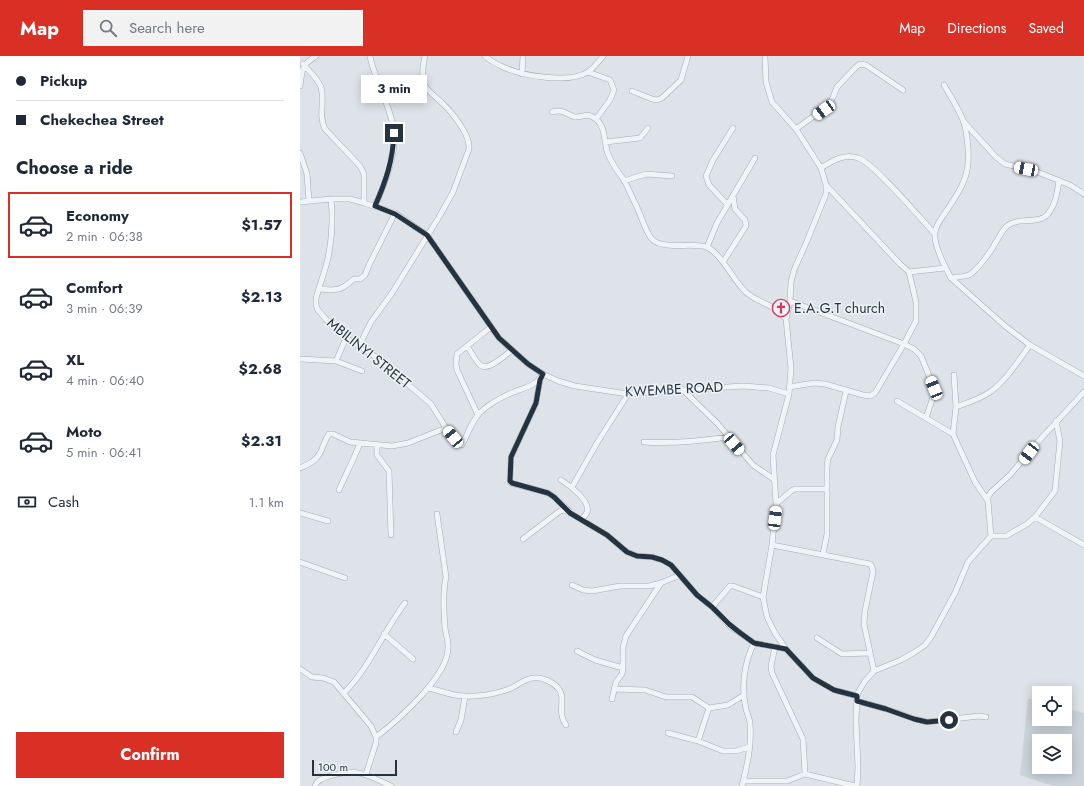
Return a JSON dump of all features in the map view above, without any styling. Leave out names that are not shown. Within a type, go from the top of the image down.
[{"type":"street","points":[[300,86],[301,68],[303,64],[316,56]]},
{"type":"street","points":[[370,56],[373,72],[380,86],[394,133],[391,161],[385,184],[375,206]]},
{"type":"street","points":[[359,346],[371,322],[392,293],[453,192],[470,145],[458,122],[441,101],[432,94],[424,84],[422,72],[425,56]]},
{"type":"street","points":[[485,56],[500,66],[522,74],[568,78],[588,72],[604,56]]},
{"type":"street","points":[[522,74],[523,56]]},
{"type":"street","points":[[632,91],[652,99],[657,100],[662,98],[681,80],[688,56]]},
{"type":"street","points":[[765,56],[766,82],[772,102],[796,130],[821,168],[826,185],[826,194],[794,270],[791,282],[790,301],[786,319],[791,368],[789,394],[774,447],[773,462],[776,504],[772,545],[763,597],[767,617],[775,633],[786,649],[813,678],[834,690],[914,719],[927,722],[979,716],[986,717]]},
{"type":"street","points":[[303,64],[321,87],[321,117],[325,129],[360,166],[364,174],[364,203]]},
{"type":"street","points":[[796,130],[829,105],[837,87],[860,64],[866,64],[903,90]]},
{"type":"street","points":[[588,72],[610,80],[614,90],[610,100],[596,119]]},
{"type":"street","points":[[944,85],[964,122],[996,157],[1005,164],[1035,171],[1070,185],[1084,194]]},
{"type":"street","points":[[552,112],[560,110],[576,117],[587,115],[596,119],[603,129],[605,142],[611,159],[624,181],[648,232],[654,241],[667,245],[685,244],[707,247],[723,262],[747,294],[771,306],[786,319]]},
{"type":"street","points":[[934,233],[937,225],[958,194],[965,178],[968,164],[968,149],[964,122]]},
{"type":"street","points":[[605,142],[640,138],[648,128]]},
{"type":"street","points":[[727,204],[709,185],[706,176],[713,160],[733,128]]},
{"type":"street","points":[[300,153],[307,174],[309,201]]},
{"type":"street","points":[[707,247],[727,204],[755,158]]},
{"type":"street","points":[[821,168],[838,158],[858,158],[866,162],[934,233],[938,250],[945,268],[951,278],[1005,326],[1030,345],[1084,376]]},
{"type":"street","points":[[624,181],[646,174],[672,176]]},
{"type":"street","points":[[951,278],[964,276],[974,271],[1006,227],[1011,223],[1039,218],[1046,215],[1054,204],[1059,181]]},
{"type":"street","points":[[789,387],[814,383],[825,384],[846,391],[870,396],[875,394],[916,321],[916,302],[909,272],[826,185]]},
{"type":"street","points":[[723,262],[746,226],[745,220],[735,209],[733,195]]},
{"type":"street","name":"MBILINYI STREET","points":[[332,199],[331,241],[328,259],[316,300],[318,310],[331,325],[346,338],[376,357],[426,398],[435,409],[446,428],[460,445],[462,445],[478,414]]},
{"type":"street","name":"KWEMBE ROAD","points":[[300,202],[350,199],[375,206],[395,214],[427,235],[499,338],[528,364],[543,374],[558,381],[575,386],[628,394],[653,393],[682,389],[742,386],[769,388],[789,394]]},
{"type":"street","points":[[319,288],[331,290],[339,289],[354,279],[360,279],[365,275],[395,214]]},
{"type":"street","points":[[909,272],[945,268]]},
{"type":"street","points":[[790,301],[914,349],[921,356],[934,388],[934,394],[926,418]]},
{"type":"street","points":[[491,327],[458,354],[456,364],[457,370],[478,414],[497,400],[540,380]]},
{"type":"street","points":[[336,361],[346,338]]},
{"type":"street","points":[[956,407],[982,396],[995,388],[1004,379],[1030,345]]},
{"type":"street","points":[[467,346],[480,365],[484,367],[490,367],[512,350]]},
{"type":"street","points":[[300,359],[336,361],[362,371]]},
{"type":"street","points":[[543,374],[540,380],[536,403],[511,457],[510,481],[512,483],[548,493],[570,513]]},
{"type":"street","points":[[954,375],[956,407],[953,434],[975,482],[988,501]]},
{"type":"street","points":[[682,389],[718,424],[753,465],[775,480]]},
{"type":"street","points":[[823,554],[826,534],[828,459],[837,440],[838,427],[846,391]]},
{"type":"street","points":[[754,643],[749,653],[746,666],[744,695],[750,724],[747,766],[743,783],[786,781],[805,774],[856,786],[858,767],[856,739],[857,698],[865,681],[874,671],[901,660],[925,645],[940,622],[955,593],[968,562],[991,536],[988,497],[991,492],[1010,475],[1056,421],[1084,392]]},
{"type":"street","points":[[572,487],[597,443],[628,394]]},
{"type":"street","points":[[897,401],[953,434]]},
{"type":"street","points":[[991,536],[1006,536],[1028,524],[1054,491],[1060,441],[1056,421]]},
{"type":"street","points":[[300,468],[317,460],[329,434],[333,434],[350,442],[383,446],[401,445],[446,428]]},
{"type":"street","points":[[644,442],[668,443],[729,437]]},
{"type":"street","points":[[339,490],[360,443]]},
{"type":"street","points":[[377,445],[377,455],[389,471],[391,535]]},
{"type":"street","points":[[561,480],[572,487],[581,496],[587,506],[587,513],[581,520]]},
{"type":"street","points":[[776,504],[795,489],[826,489]]},
{"type":"street","points":[[523,539],[560,511],[565,510],[607,535],[627,552],[637,556],[652,557],[671,565],[697,595],[729,624],[754,643],[786,649]]},
{"type":"street","points":[[300,512],[328,521]]},
{"type":"street","points":[[376,737],[390,727],[428,688],[438,674],[448,651],[445,628],[444,586],[446,577],[437,514]]},
{"type":"street","points":[[1035,517],[1084,545]]},
{"type":"street","points":[[772,545],[870,564],[873,572],[864,611],[864,624],[874,671]]},
{"type":"street","points":[[300,562],[345,578]]},
{"type":"street","points":[[572,586],[583,590],[592,591],[608,588],[649,586],[680,575]]},
{"type":"street","points":[[612,699],[616,682],[622,674],[622,653],[626,636],[661,583]]},
{"type":"street","points":[[712,607],[730,586],[763,597]]},
{"type":"street","points":[[344,693],[367,664],[392,621],[405,603]]},
{"type":"street","points":[[384,634],[414,659]]},
{"type":"street","points":[[817,638],[842,654],[869,653]]},
{"type":"street","points":[[775,646],[772,660],[772,672],[802,740],[805,774]]},
{"type":"street","points":[[577,651],[595,660],[623,668]]},
{"type":"street","points":[[300,669],[312,677],[323,678],[334,682],[371,726],[376,737],[376,744],[366,774]]},
{"type":"street","points":[[428,688],[465,696],[499,692],[511,688],[525,680],[534,678],[543,679],[553,682],[560,690],[562,696],[561,718],[566,725]]},
{"type":"street","points":[[614,689],[645,690],[666,697],[692,697],[709,708],[728,705],[744,695]]},
{"type":"street","points":[[456,732],[461,720],[465,696]]},
{"type":"street","points":[[698,741],[709,708]]},
{"type":"street","points":[[668,733],[698,741],[723,751],[736,751],[749,747]]},
{"type":"street","points":[[315,786],[316,782],[332,776],[352,772],[366,774],[391,786]]},
{"type":"shaded area","points":[[1028,698],[1032,699],[1032,726],[1072,726],[1072,710],[1084,713],[1084,786],[1053,786],[1020,775]]},
{"type":"place","name":"E.A.G.T church","points":[[781,308]]},
{"type":"route","points":[[394,133],[391,161],[385,184],[375,206],[395,214],[427,235],[499,338],[528,364],[543,374],[540,380],[536,403],[530,419],[518,440],[511,457],[510,481],[512,483],[548,493],[570,513],[607,535],[627,552],[637,556],[652,557],[671,565],[702,600],[712,607],[739,632],[754,643],[786,649],[813,678],[821,684],[834,690],[857,696],[857,701],[914,719],[927,722],[949,720]]}]
